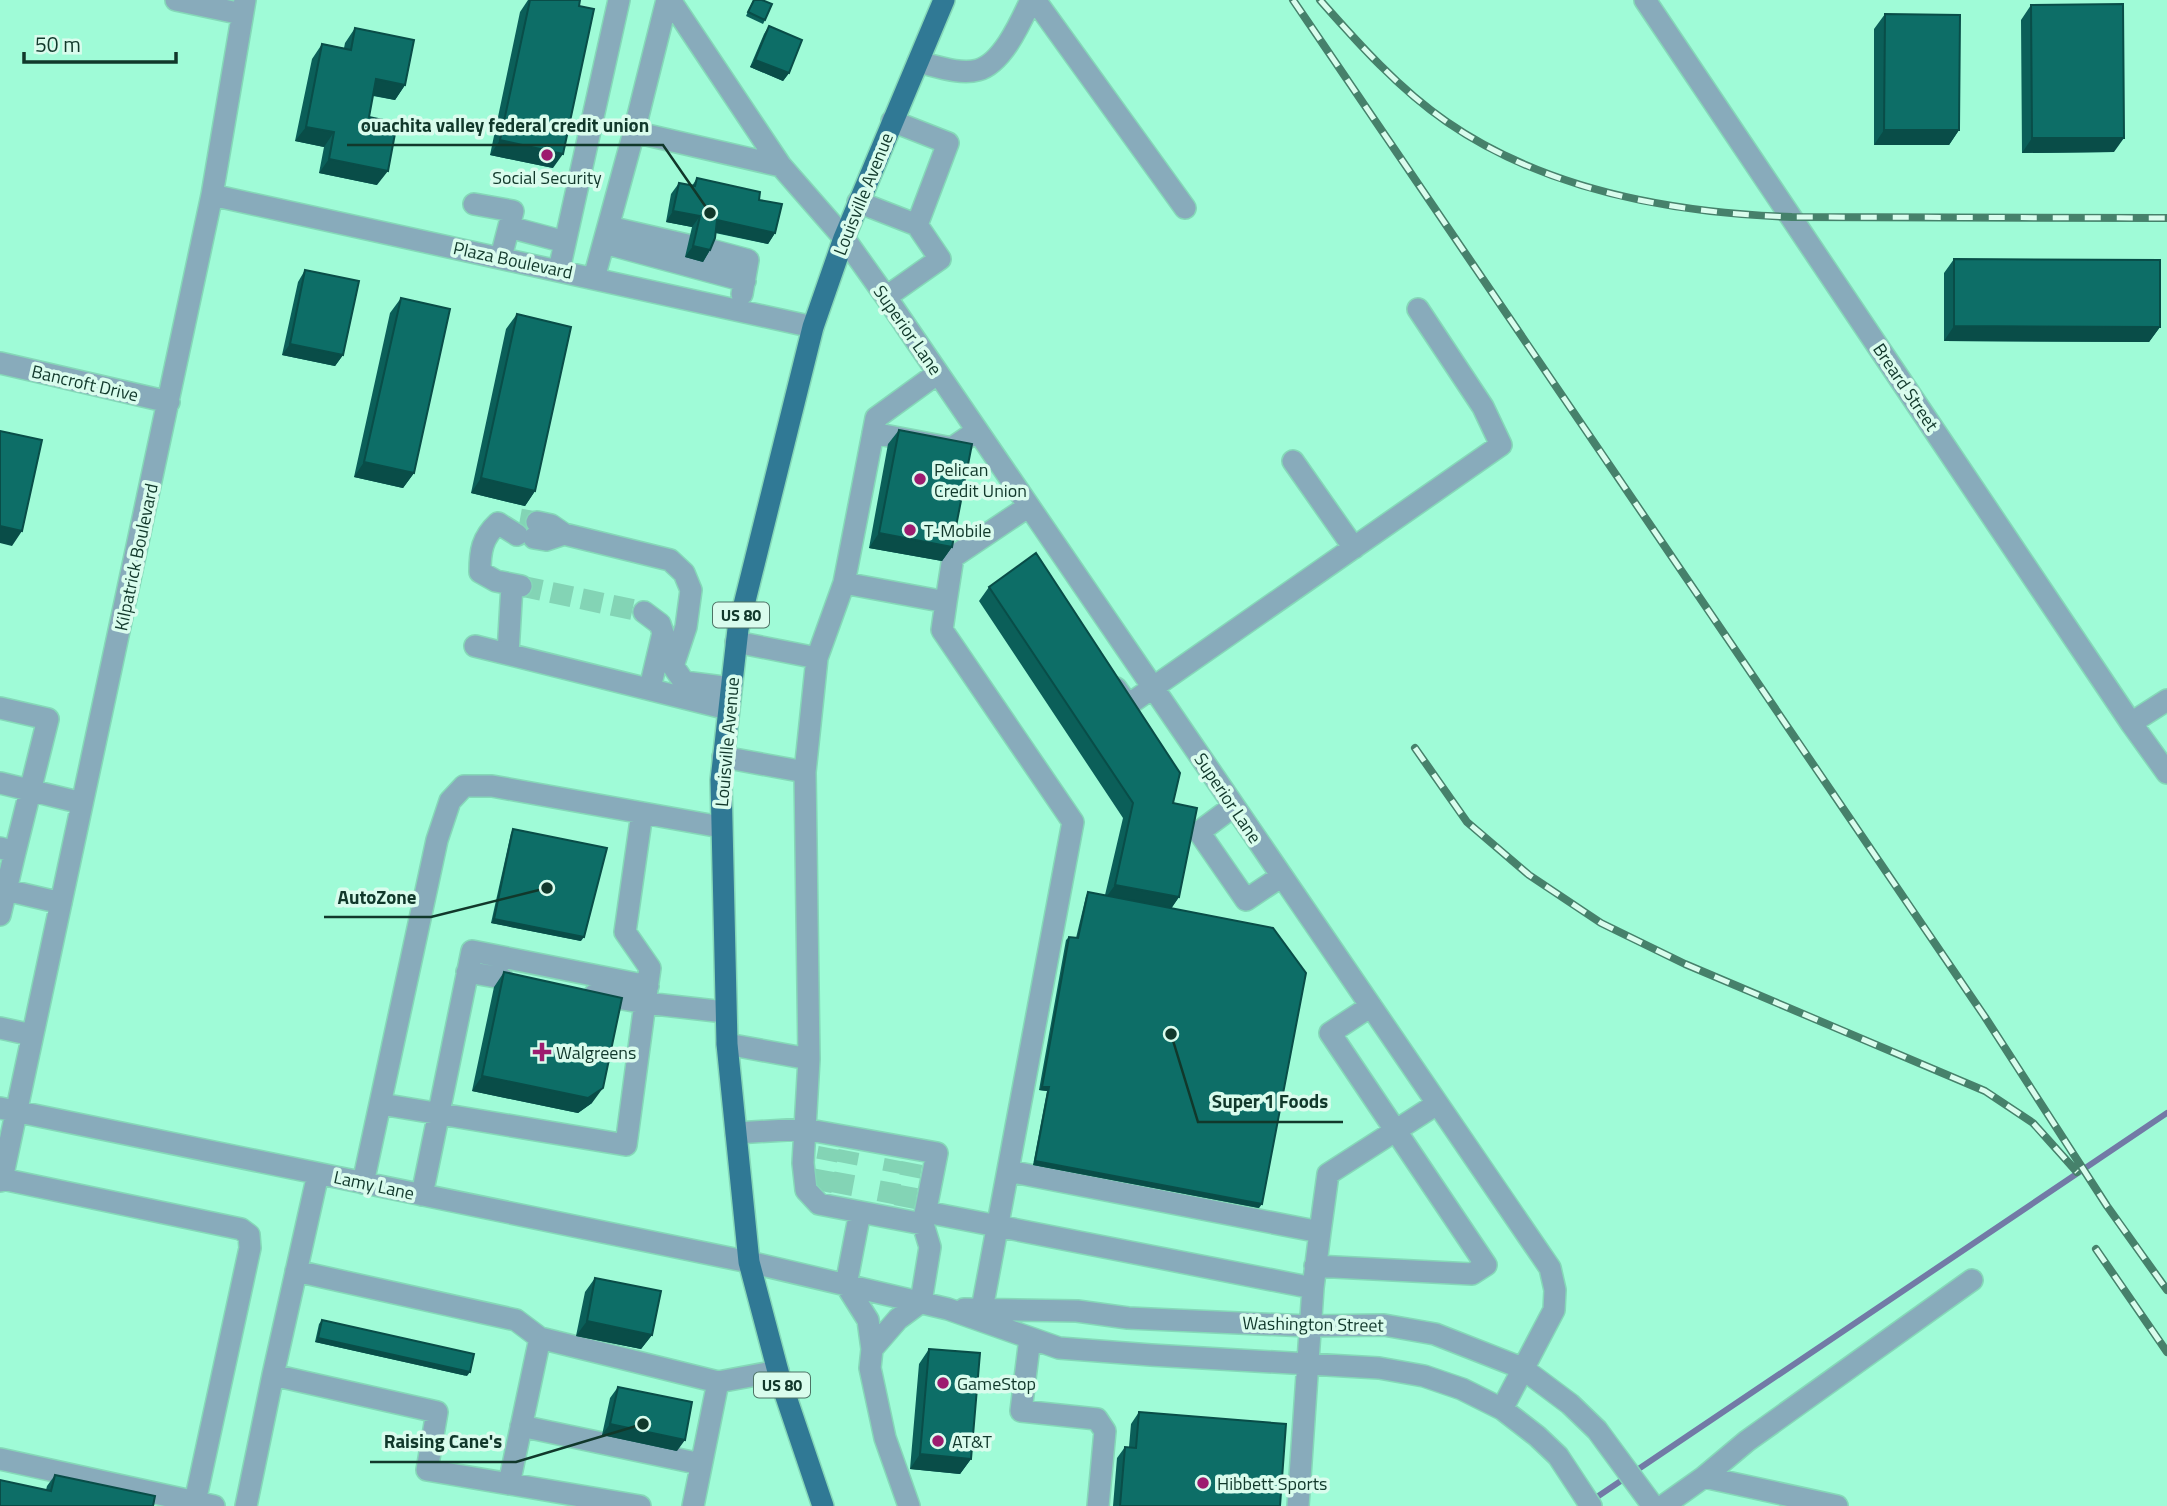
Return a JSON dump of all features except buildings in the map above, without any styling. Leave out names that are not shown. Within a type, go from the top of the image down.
[{"type":"main road","name":"Louisville Avenue","points":[[823,1506],[778,1371],[749,1262],[725,1012],[720,780],[736,642],[813,327],[858,202],[944,0]]},
{"type":"street","points":[[176,0],[243,7]]},
{"type":"street","points":[[559,270],[619,0]]},
{"type":"street","points":[[594,278],[668,0]]},
{"type":"street","name":"Superior Lane","points":[[668,0],[781,166],[844,238],[886,297],[1029,506],[1098,626],[1153,688],[1550,1268],[1555,1290],[1554,1310],[1502,1409]]},
{"type":"street","points":[[918,62],[959,71],[980,70],[998,55],[1016,31],[1033,0],[1185,208]]},
{"type":"street","name":"Breard Street","points":[[1645,0],[2167,773]]},
{"type":"street","name":"Kilpatrick Boulevard","points":[[1,1180],[8,1110],[32,1035],[212,195],[243,7]]},
{"type":"street","points":[[892,121],[948,143],[917,225]]},
{"type":"street","points":[[634,132],[781,166]]},
{"type":"street","name":"Plaza Boulevard","points":[[212,195],[813,327]]},
{"type":"street","points":[[858,202],[917,225],[940,259],[886,297]]},
{"type":"street","points":[[474,205],[513,211],[501,257]]},
{"type":"street","points":[[509,227],[565,242]]},
{"type":"street","points":[[607,235],[697,247],[748,260],[740,310]]},
{"type":"street","points":[[607,235],[745,281]]},
{"type":"street","points":[[1104,671],[1128,705],[1501,445],[1483,407],[1418,309]]},
{"type":"street","name":"Bancroft Drive","points":[[0,363],[169,402]]},
{"type":"street","points":[[938,373],[876,418],[844,583],[817,658],[805,772],[809,1059],[803,1163],[806,1190],[860,1212],[894,1211],[924,1218],[998,1225],[1314,1277],[1472,1274],[1486,1265],[1330,1033],[1371,1006]]},
{"type":"street","points":[[873,433],[952,448],[977,431]]},
{"type":"street","points":[[1293,461],[1354,548]]},
{"type":"street","points":[[982,1309],[1073,822],[942,629],[953,557],[1029,506]]},
{"type":"street","points":[[508,653],[516,585],[496,581],[480,572],[480,550],[488,532],[498,523],[527,529],[546,540],[564,534],[670,560],[684,573],[691,590],[687,626],[673,666],[684,682],[730,699]]},
{"type":"street","points":[[844,583],[946,602]]},
{"type":"street","points":[[645,612],[660,624],[663,633],[650,688]]},
{"type":"street","points":[[736,642],[817,658]]},
{"type":"street","points":[[475,646],[650,688],[730,699]]},
{"type":"street","points":[[2131,723],[2167,700]]},
{"type":"street","points":[[0,708],[48,719],[30,790],[7,850],[6,890],[0,915]]},
{"type":"street","points":[[723,757],[805,772]]},
{"type":"street","points":[[0,783],[82,803]]},
{"type":"street","points":[[363,1183],[437,840],[450,801],[464,786],[479,784],[721,827]]},
{"type":"street","points":[[1234,806],[1199,832],[1246,900],[1282,876]]},
{"type":"street","points":[[381,1104],[626,1145],[650,968],[625,932],[642,813]]},
{"type":"street","points":[[6,890],[61,902]]},
{"type":"street","points":[[422,1195],[472,951],[725,1012]]},
{"type":"street","points":[[467,972],[502,978]]},
{"type":"street","points":[[528,983],[646,994]]},
{"type":"street","points":[[0,1028],[32,1035]]},
{"type":"street","points":[[727,1044],[809,1059]]},
{"type":"street","points":[[1297,1506],[1309,1364],[1308,1326],[1328,1174],[1437,1104]]},
{"type":"street","name":"Lamy Lane","points":[[8,1110],[749,1262]]},
{"type":"street","points":[[736,1133],[804,1129],[840,1143],[905,1155],[937,1153],[924,1218],[930,1247],[920,1302],[898,1319],[872,1349]]},
{"type":"street","points":[[1007,1171],[1320,1232]]},
{"type":"street","points":[[246,1506],[272,1375],[318,1174]]},
{"type":"street","points":[[0,1459],[204,1504],[250,1248],[249,1235],[241,1229],[1,1180]]},
{"type":"street","points":[[860,1212],[846,1285],[868,1320],[872,1349],[870,1368],[885,1438],[909,1506]]},
{"type":"street","name":"Washington Street","points":[[749,1262],[948,1309],[1059,1348],[1379,1368],[1424,1376],[1502,1409],[1537,1436],[1558,1456],[1591,1506]]},
{"type":"street","points":[[296,1270],[516,1320],[540,1338],[718,1382],[778,1371]]},
{"type":"street","points":[[1654,1504],[1703,1477],[1746,1441],[1972,1280]]},
{"type":"street","name":"Washington Street","points":[[948,1309],[1077,1311],[1128,1318],[1308,1326],[1384,1325],[1436,1334],[1522,1368],[1570,1404],[1597,1430],[1654,1504]]},
{"type":"street","points":[[509,1484],[540,1338]]},
{"type":"street","points":[[1030,1338],[1021,1411],[1097,1419],[1105,1431],[1098,1506]]},
{"type":"street","points":[[272,1375],[437,1412],[427,1470],[640,1506]]},
{"type":"street","points":[[693,1506],[718,1382]]},
{"type":"street","points":[[521,1426],[701,1464]]},
{"type":"street","points":[[1703,1477],[1837,1506]]},
{"type":"waterway","points":[[1591,1501],[2167,1113]]},
{"type":"tunnel","points":[[520,519],[537,522]]},
{"type":"tunnel","points":[[521,586],[644,612]]},
{"type":"tunnel","points":[[821,1191],[829,1148]]},
{"type":"tunnel","points":[[841,1194],[849,1151]]},
{"type":"tunnel","points":[[887,1203],[895,1160]]},
{"type":"tunnel","points":[[904,1207],[912,1163]]},
{"type":"railway","points":[[1293,0],[1985,1017],[2107,1206],[2167,1290]]},
{"type":"railway","points":[[1320,0],[1396,80],[1447,122],[1486,146],[1526,165],[1612,194],[1702,210],[1792,217],[2167,218]]},
{"type":"railway","points":[[1415,748],[1467,822],[1529,875],[1601,923],[1685,964],[1985,1091],[2033,1123],[2077,1172]]},
{"type":"railway","points":[[2096,1249],[2167,1352]]},
{"type":"place","name":"Social Security","points":[[547,155]]},
{"type":"place","name":"ouachita valley federal credit union","points":[[710,213]]},
{"type":"place","name":"Pelican Credit Union","points":[[920,479]]},
{"type":"place","name":"T-Mobile","points":[[910,530]]},
{"type":"place","name":"AutoZone","points":[[547,888]]},
{"type":"place","name":"Super 1 Foods","points":[[1171,1034]]},
{"type":"place","name":"Walgreens","points":[[542,1052]]},
{"type":"place","name":"GameStop","points":[[943,1383]]},
{"type":"place","name":"Raising Cane's","points":[[643,1424]]},
{"type":"place","name":"AT&T","points":[[938,1441]]},
{"type":"place","name":"Hibbett Sports","points":[[1203,1483]]}]
